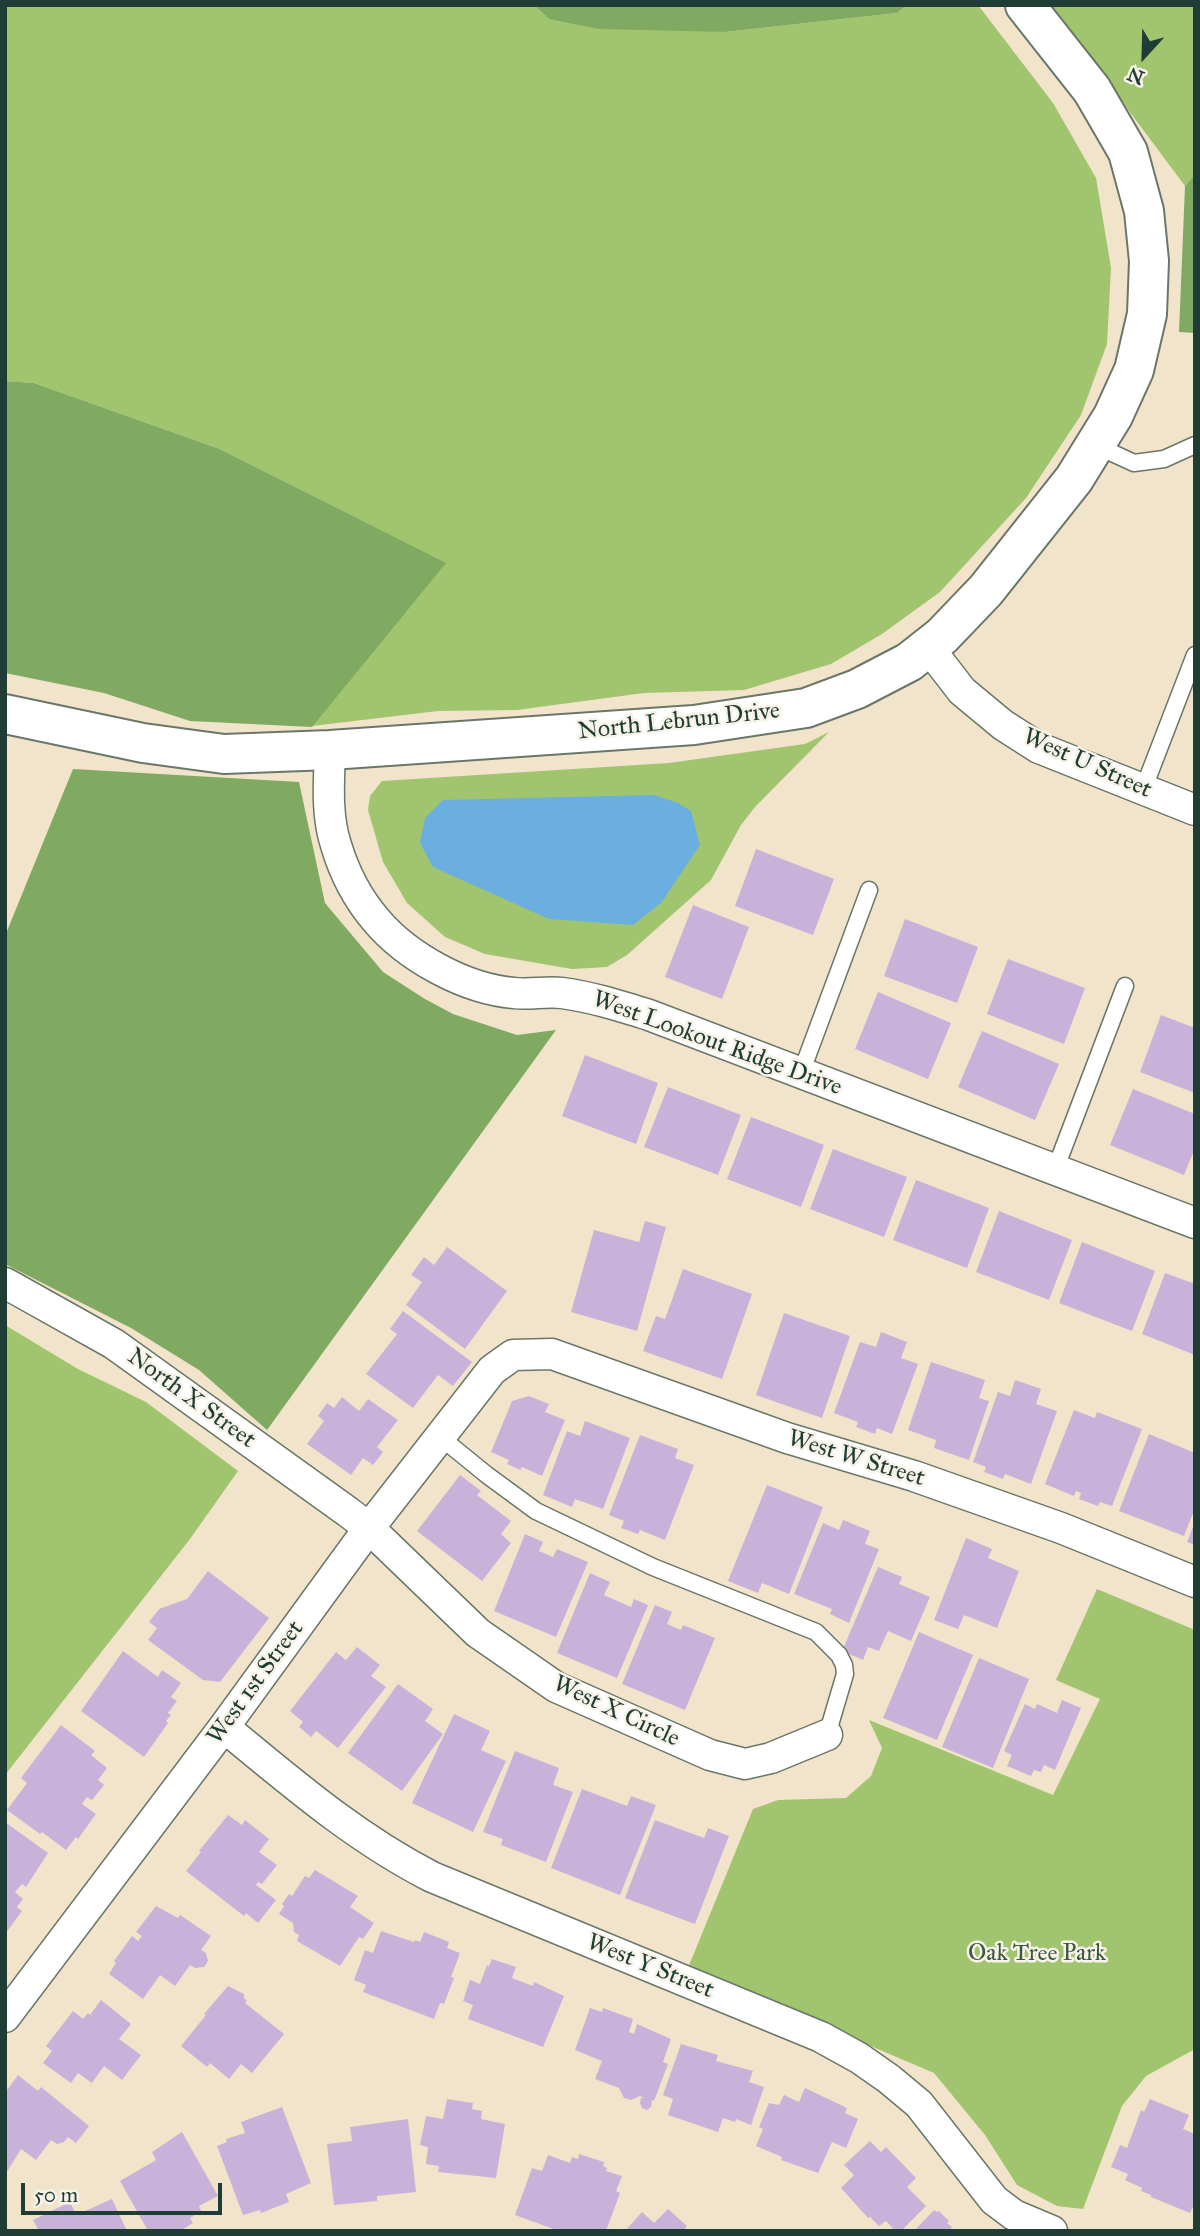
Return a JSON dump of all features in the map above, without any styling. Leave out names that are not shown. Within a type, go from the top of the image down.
[{"type":"street","name":"North Lebrun Drive","points":[[5,714],[143,743],[224,754],[330,750],[694,725],[806,708],[857,689],[909,662],[943,636],[986,590],[1074,479],[1113,416],[1134,370],[1147,314],[1149,261],[1144,211],[1128,152],[1092,90],[1025,5]]},
{"type":"street","name":"West U Street","points":[[928,647],[962,691],[1003,725],[1039,748],[1195,810]]},
{"type":"street","name":"West Lookout Ridge Drive","points":[[330,750],[328,793],[335,844],[353,886],[376,920],[414,955],[468,983],[514,993],[559,993],[601,1000],[649,1015],[1195,1223]]},
{"type":"street","name":"North X Street","points":[[5,1283],[114,1344],[369,1528]]},
{"type":"street","name":"West W Street","points":[[513,1355],[552,1354],[787,1437],[914,1476],[1061,1528],[1195,1582]]},
{"type":"street","name":"West 1st Street","points":[[5,2017],[439,1436],[492,1370],[513,1355]]},
{"type":"street","name":"West X Circle","points":[[369,1528],[478,1633],[556,1687],[710,1755],[745,1764],[771,1758],[827,1735]]},
{"type":"street","name":"West Y Street","points":[[224,1727],[343,1824],[402,1862],[444,1882],[821,2037],[859,2058],[919,2104],[994,2200],[1014,2215],[1052,2231]]},
{"type":"lane","points":[[1095,445],[1134,463],[1164,460],[1195,445]]},
{"type":"lane","points":[[1143,790],[1195,655]]},
{"type":"lane","points":[[801,1073],[869,890]]},
{"type":"lane","points":[[1055,1170],[1125,986]]},
{"type":"lane","points":[[439,1436],[536,1511],[653,1567],[816,1632],[839,1656],[845,1674],[827,1735]]},
{"type":"green space","points":[[5,5],[534,5],[549,19],[725,32],[897,13],[907,5],[978,5],[1053,103],[1096,178],[1111,268],[1107,344],[1081,415],[1026,498],[940,592],[882,634],[831,664],[744,690],[644,693],[517,710],[438,711],[312,726],[217,448],[34,383],[5,381]]},
{"type":"green space","points":[[534,5],[907,5],[897,13],[725,32],[599,29],[549,19]]},
{"type":"green space","points":[[1050,5],[1195,5],[1195,174],[1185,186]]},
{"type":"green space","points":[[1195,174],[1195,333],[1179,332],[1185,186]]},
{"type":"green space","points":[[5,381],[34,383],[217,448],[446,563],[312,727],[190,721],[104,693],[5,673]]},
{"type":"green space","points":[[829,732],[755,807],[741,825],[711,880],[627,955],[607,967],[572,969],[485,954],[445,937],[407,903],[383,862],[368,810],[370,796],[382,781],[669,763],[805,744]]},
{"type":"green space","points":[[73,769],[299,782],[325,903],[383,972],[453,1014],[517,1035],[556,1030],[267,1430],[199,1370],[131,1328],[5,1264],[5,936]]},
{"type":"green space","points":[[5,1325],[78,1369],[146,1402],[238,1471],[190,1539],[5,1775]]},
{"type":"green space","name":"Oak Tree Park","points":[[1097,1589],[1195,1630],[1195,2049],[1146,2076],[1122,2106],[1083,2209],[1057,2206],[1017,2185],[985,2135],[934,2073],[688,1968],[753,1809],[778,1800],[846,1798],[871,1776],[882,1748],[869,1720],[1053,1795],[1100,1699],[1056,1680]]},
{"type":"water","points":[[654,795],[678,803],[691,811],[700,845],[661,903],[633,925],[549,919],[433,867],[420,843],[425,818],[443,800]]},
{"type":"building","points":[[756,849],[834,879],[813,935],[735,906]]},
{"type":"building","points":[[693,905],[749,927],[722,999],[665,977]]},
{"type":"building","points":[[905,919],[978,947],[957,1003],[884,976]]},
{"type":"building","points":[[1008,959],[1085,988],[1064,1044],[987,1014]]},
{"type":"building","points":[[878,992],[951,1023],[928,1079],[855,1049]]},
{"type":"building","points":[[1161,1015],[1195,1028],[1195,1093],[1140,1072]]},
{"type":"building","points":[[982,1031],[1059,1064],[1035,1120],[958,1087]]},
{"type":"building","points":[[585,1055],[658,1083],[636,1144],[562,1116]]},
{"type":"building","points":[[668,1087],[741,1115],[718,1175],[644,1147]]},
{"type":"building","points":[[1133,1089],[1195,1114],[1195,1148],[1184,1175],[1110,1145]]},
{"type":"building","points":[[751,1117],[824,1145],[801,1207],[727,1179]]},
{"type":"building","points":[[833,1149],[907,1177],[884,1237],[810,1209]]},
{"type":"building","points":[[916,1180],[989,1208],[967,1268],[893,1240]]},
{"type":"building","points":[[999,1211],[1072,1240],[1049,1300],[976,1272]]},
{"type":"building","points":[[645,1221],[666,1227],[637,1331],[571,1312],[594,1230],[639,1242]]},
{"type":"building","points":[[1082,1242],[1155,1271],[1132,1331],[1059,1303]]},
{"type":"building","points":[[447,1247],[507,1291],[465,1349],[406,1305],[422,1282],[411,1275],[424,1257],[434,1265]]},
{"type":"building","points":[[683,1269],[752,1294],[722,1379],[643,1351],[656,1316],[665,1319]]},
{"type":"building","points":[[1165,1273],[1195,1284],[1195,1355],[1142,1334]]},
{"type":"building","points":[[403,1311],[472,1362],[453,1386],[438,1375],[413,1408],[366,1374],[397,1334],[390,1329]]},
{"type":"building","points":[[784,1313],[850,1336],[822,1418],[756,1395]]},
{"type":"building","points":[[881,1332],[907,1342],[901,1358],[918,1364],[892,1434],[877,1428],[875,1434],[856,1427],[858,1422],[834,1413],[860,1342],[876,1347]]},
{"type":"building","points":[[931,1362],[985,1380],[979,1398],[989,1401],[969,1460],[934,1448],[936,1440],[908,1430]]},
{"type":"building","points":[[1015,1380],[1041,1389],[1036,1404],[1057,1411],[1031,1484],[1005,1474],[1003,1479],[984,1472],[986,1467],[973,1462],[998,1392],[1010,1396]]},
{"type":"building","points":[[529,1396],[549,1404],[545,1412],[565,1420],[542,1476],[507,1464],[509,1460],[491,1452],[512,1401]]},
{"type":"building","points":[[342,1397],[359,1411],[368,1399],[398,1420],[377,1447],[383,1452],[373,1465],[363,1458],[351,1475],[307,1444],[324,1421],[318,1416],[327,1403],[334,1408]]},
{"type":"building","points":[[1074,1410],[1095,1418],[1097,1412],[1142,1429],[1112,1506],[1100,1502],[1098,1506],[1079,1499],[1081,1493],[1076,1491],[1074,1496],[1045,1484]]},
{"type":"building","points":[[585,1421],[630,1438],[603,1509],[575,1499],[572,1507],[543,1495],[567,1431],[580,1436]]},
{"type":"building","points":[[1149,1434],[1195,1453],[1195,1508],[1184,1536],[1119,1511]]},
{"type":"building","points":[[640,1435],[678,1449],[675,1458],[694,1465],[665,1540],[640,1530],[638,1534],[621,1528],[624,1521],[609,1515]]},
{"type":"building","points":[[460,1475],[481,1491],[477,1495],[511,1521],[501,1534],[511,1543],[482,1581],[417,1531]]},
{"type":"building","points":[[767,1485],[823,1507],[789,1594],[762,1583],[758,1593],[728,1581]]},
{"type":"building","points":[[843,1520],[870,1531],[865,1544],[879,1549],[849,1623],[830,1614],[832,1609],[794,1594],[823,1523],[839,1530]]},
{"type":"building","points":[[1195,1522],[1195,1545],[1187,1542]]},
{"type":"building","points":[[525,1534],[543,1542],[539,1551],[553,1557],[557,1549],[588,1562],[556,1637],[494,1611]]},
{"type":"building","points":[[966,1538],[992,1549],[988,1558],[1019,1571],[997,1628],[964,1615],[958,1629],[934,1620]]},
{"type":"building","points":[[878,1567],[902,1577],[899,1584],[930,1597],[911,1641],[888,1631],[879,1651],[868,1647],[863,1660],[842,1651]]},
{"type":"building","points":[[208,1571],[269,1618],[220,1682],[203,1680],[148,1640],[157,1628],[149,1622],[159,1609],[187,1599]]},
{"type":"building","points":[[590,1573],[610,1582],[604,1595],[631,1607],[634,1599],[648,1605],[617,1678],[557,1653]]},
{"type":"building","points":[[655,1605],[672,1612],[667,1624],[681,1630],[683,1625],[715,1638],[685,1710],[622,1684]]},
{"type":"building","points":[[919,1632],[973,1655],[937,1740],[883,1718]]},
{"type":"building","points":[[357,1647],[380,1665],[371,1676],[386,1687],[338,1748],[316,1731],[311,1737],[299,1727],[303,1722],[290,1711],[336,1652],[346,1660]]},
{"type":"building","points":[[123,1651],[158,1677],[162,1670],[181,1683],[171,1697],[177,1701],[168,1713],[171,1715],[166,1721],[168,1723],[144,1757],[81,1711]]},
{"type":"building","points":[[979,1658],[1029,1679],[993,1768],[942,1747]]},
{"type":"building","points":[[398,1684],[433,1709],[425,1721],[443,1734],[402,1791],[348,1753]]},
{"type":"building","points":[[1062,1700],[1081,1708],[1055,1770],[1044,1765],[1041,1772],[1034,1770],[1031,1776],[1007,1766],[1012,1755],[1004,1751],[1025,1704],[1035,1709],[1037,1704],[1057,1713]]},
{"type":"building","points":[[454,1714],[490,1731],[481,1750],[506,1761],[473,1832],[412,1803]]},
{"type":"building","points":[[61,1725],[95,1751],[91,1755],[107,1768],[98,1780],[104,1785],[92,1800],[87,1797],[82,1804],[96,1814],[78,1839],[76,1837],[66,1850],[7,1810],[27,1783],[21,1778]]},
{"type":"building","points":[[515,1751],[559,1768],[553,1785],[573,1792],[546,1862],[501,1845],[503,1839],[483,1832]]},
{"type":"building","points":[[582,1789],[627,1806],[631,1796],[656,1805],[620,1895],[551,1868]]},
{"type":"building","points":[[228,1815],[242,1825],[245,1820],[269,1839],[259,1852],[277,1865],[262,1884],[258,1882],[256,1885],[276,1900],[258,1923],[246,1913],[244,1916],[186,1871]]},
{"type":"building","points":[[655,1820],[704,1838],[708,1828],[729,1836],[695,1924],[625,1898]]},
{"type":"building","points":[[5,1822],[48,1853],[26,1887],[22,1884],[15,1892],[23,1899],[17,1907],[22,1911],[5,1934]]},
{"type":"building","points":[[315,1870],[358,1896],[350,1907],[374,1923],[363,1939],[359,1937],[340,1966],[297,1941],[299,1935],[294,1932],[293,1923],[279,1914],[289,1894],[292,1896],[305,1876],[309,1878]]},
{"type":"building","points":[[156,1906],[178,1918],[180,1915],[211,1936],[201,1950],[206,1953],[208,1961],[204,1967],[195,1968],[190,1965],[175,1986],[160,1975],[143,1999],[109,1974],[116,1963],[114,1961],[132,1936],[138,1941],[142,1936],[136,1932]]},
{"type":"building","points":[[381,1931],[414,1942],[420,1942],[424,1932],[449,1942],[447,1948],[460,1953],[444,2004],[440,2003],[434,2019],[363,1992],[366,1985],[354,1980],[365,1950],[373,1953]]},
{"type":"building","points":[[492,1959],[516,1967],[512,1978],[533,1986],[534,1982],[564,1996],[543,2047],[468,2019],[473,2005],[463,2001],[470,1980],[480,1984]]},
{"type":"building","points":[[228,1986],[244,1994],[247,2001],[245,2003],[284,2034],[252,2073],[241,2064],[229,2079],[210,2063],[207,2067],[181,2046]]},
{"type":"building","points":[[101,2000],[131,2024],[119,2039],[141,2055],[122,2080],[104,2066],[92,2083],[78,2073],[71,2083],[43,2063],[52,2051],[46,2046],[73,2011],[83,2019],[88,2013],[90,2015]]},
{"type":"building","points":[[590,2008],[602,2012],[603,2008],[633,2019],[629,2032],[634,2034],[637,2024],[671,2039],[663,2062],[668,2064],[654,2101],[652,2100],[651,2107],[647,2110],[642,2108],[640,2103],[641,2098],[644,2098],[640,2096],[631,2100],[624,2098],[619,2088],[595,2079],[602,2061],[575,2050]]},
{"type":"building","points":[[681,2044],[718,2055],[716,2061],[753,2071],[749,2082],[764,2087],[751,2125],[736,2119],[735,2122],[723,2118],[718,2132],[668,2115],[673,2099],[663,2095]]},
{"type":"building","points":[[18,2075],[38,2091],[41,2087],[89,2126],[76,2143],[68,2137],[57,2144],[51,2140],[36,2160],[21,2149],[5,2175],[5,2088],[8,2089]]},
{"type":"building","points":[[805,2088],[847,2108],[845,2113],[858,2119],[846,2148],[832,2142],[818,2173],[781,2160],[782,2157],[756,2146],[763,2129],[759,2127],[769,2103],[779,2105],[784,2095],[799,2102]]},
{"type":"building","points":[[447,2099],[473,2103],[472,2109],[482,2111],[481,2119],[505,2124],[496,2178],[438,2172],[439,2166],[426,2164],[428,2147],[420,2145],[426,2116],[443,2119]]},
{"type":"building","points":[[1150,2099],[1189,2115],[1183,2129],[1195,2134],[1195,2202],[1190,2213],[1151,2197],[1141,2191],[1142,2188],[1125,2180],[1128,2174],[1111,2167],[1120,2145],[1127,2148],[1141,2110],[1144,2112]]},
{"type":"building","points":[[282,2107],[311,2183],[286,2194],[289,2202],[261,2213],[260,2210],[243,2215],[217,2146],[227,2142],[226,2139],[245,2133],[241,2122]]},
{"type":"building","points":[[408,2119],[416,2192],[377,2196],[377,2201],[334,2205],[327,2144],[352,2141],[350,2127]]},
{"type":"building","points":[[182,2132],[218,2196],[199,2206],[201,2211],[190,2218],[193,2223],[180,2231],[148,2231],[120,2181],[156,2160],[152,2152]]},
{"type":"building","points":[[870,2141],[881,2152],[886,2147],[916,2178],[907,2187],[926,2206],[901,2231],[895,2231],[886,2221],[879,2226],[868,2218],[841,2188],[854,2175],[844,2165]]},
{"type":"building","points":[[579,2154],[604,2162],[606,2171],[622,2176],[616,2191],[620,2193],[606,2231],[559,2231],[515,2215],[532,2168],[542,2171],[548,2155],[570,2163],[572,2157],[578,2159]]},
{"type":"building","points":[[112,2199],[127,2231],[39,2231],[33,2220],[70,2202],[76,2215]]},
{"type":"building","points":[[668,2209],[687,2226],[683,2231],[625,2231],[642,2212],[654,2223]]},
{"type":"building","points":[[934,2210],[939,2211],[949,2221],[947,2223],[952,2227],[949,2231],[914,2231]]}]
